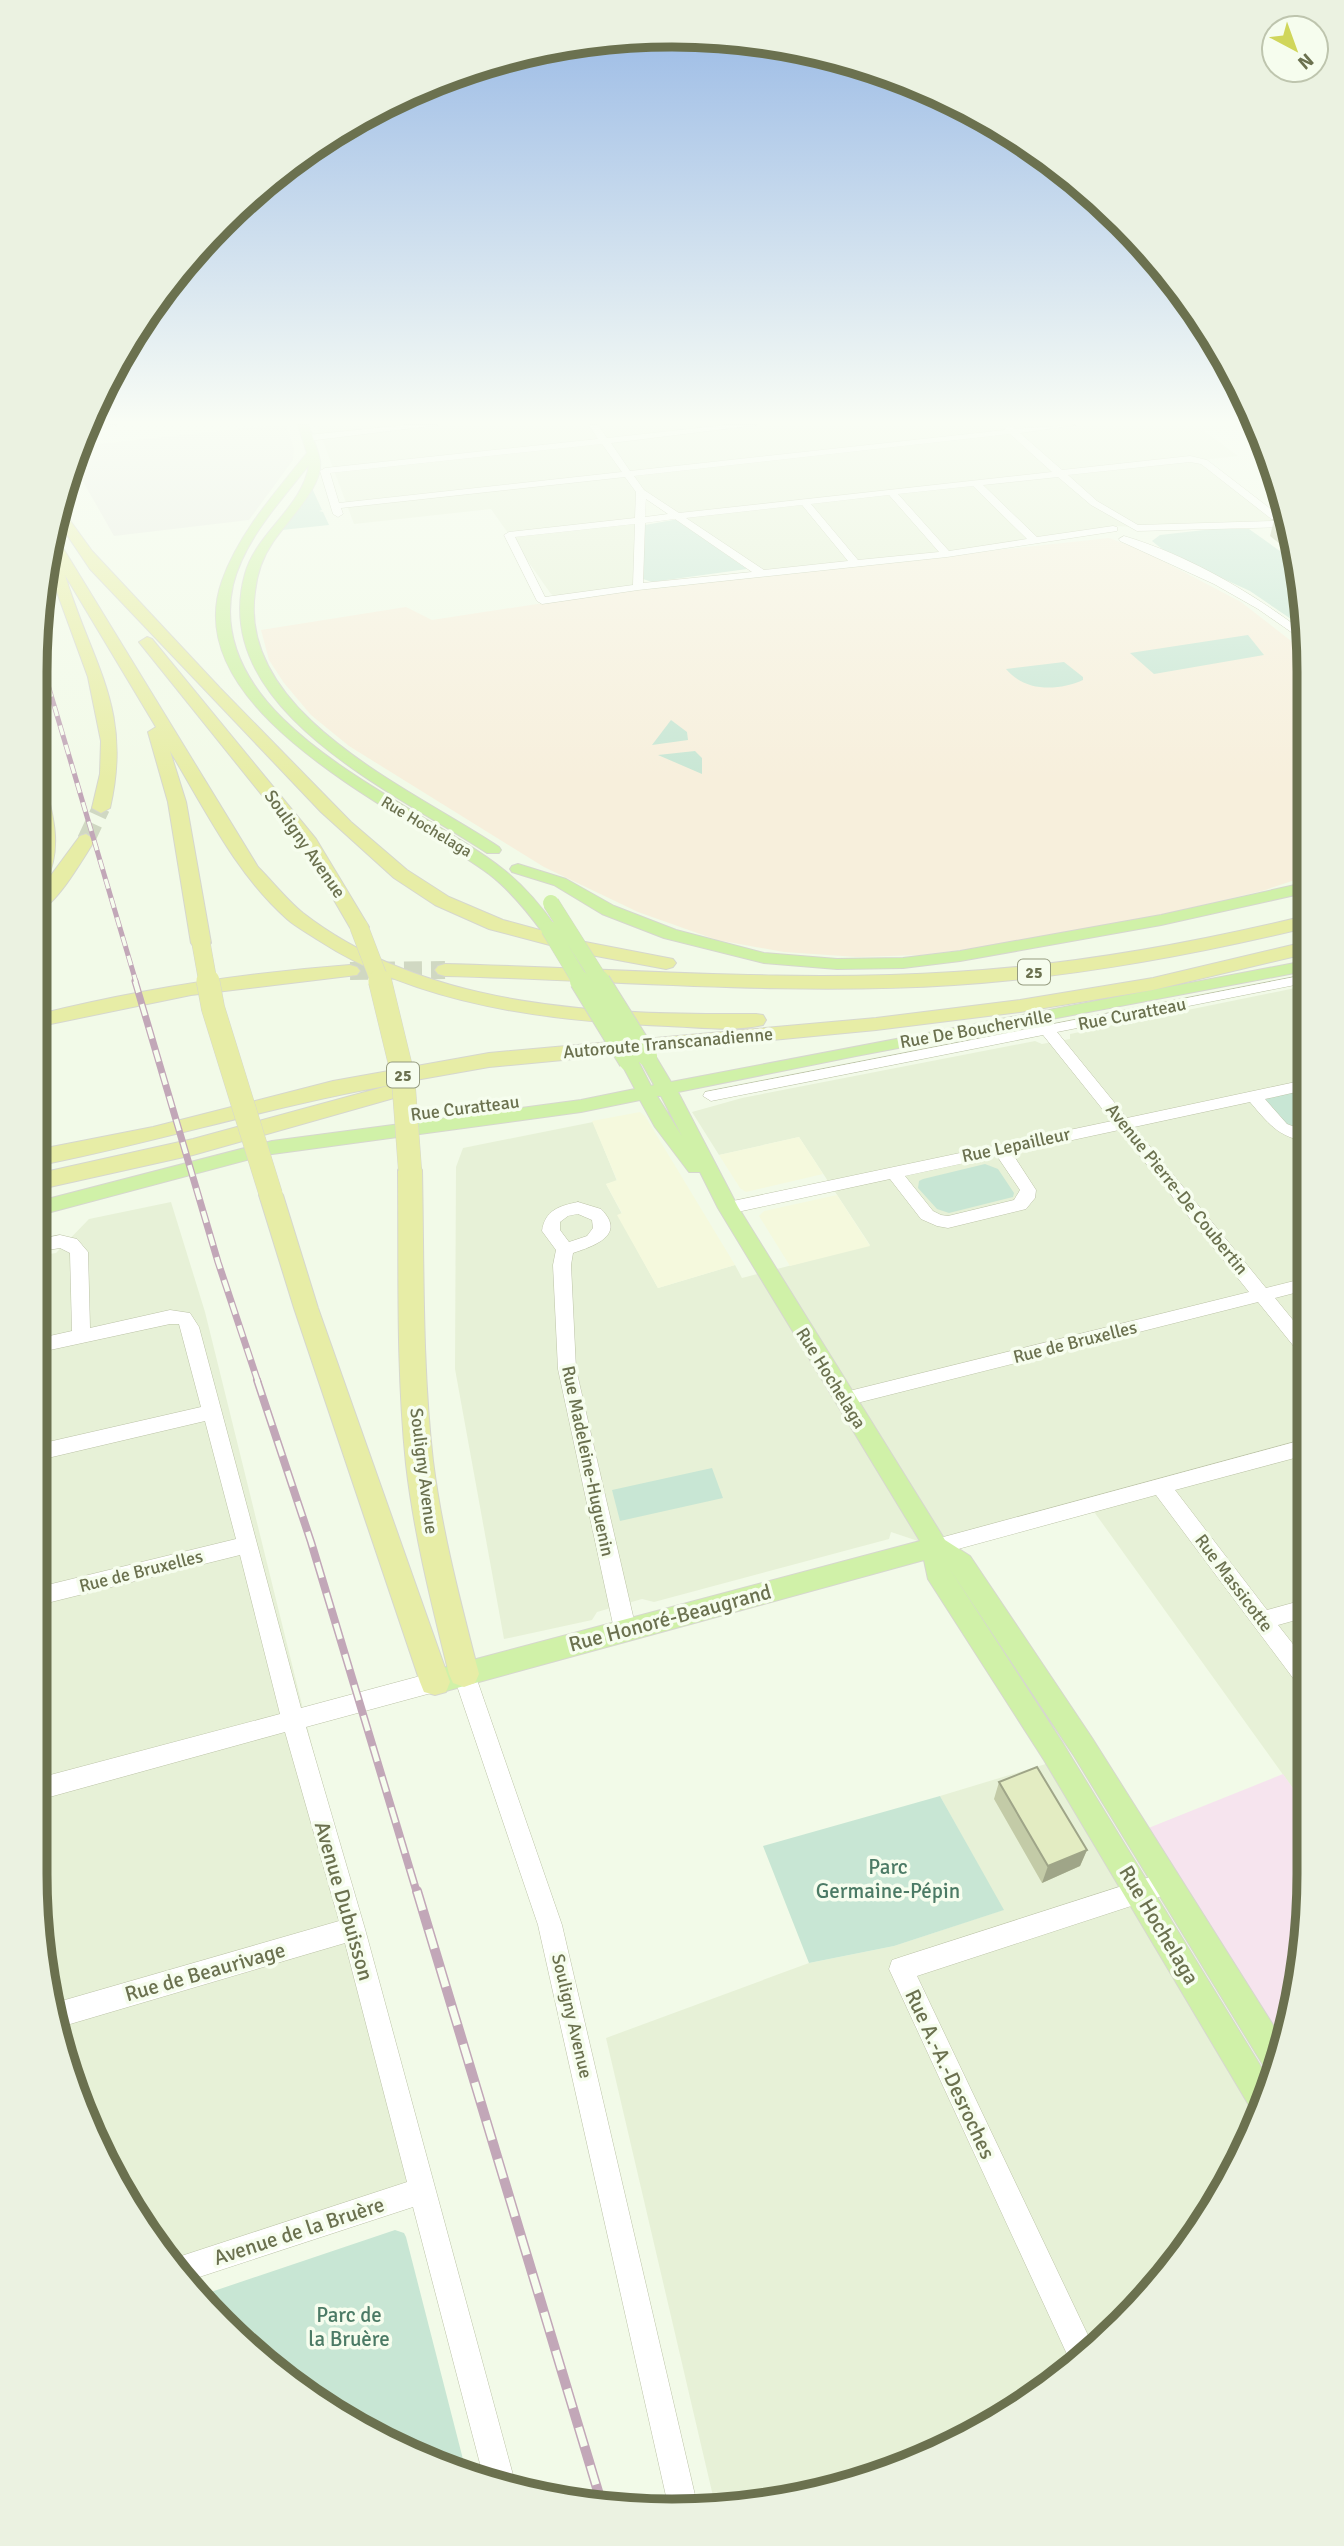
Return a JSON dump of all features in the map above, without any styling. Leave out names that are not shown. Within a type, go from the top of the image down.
[{"type":"highway","name":"Souligny Avenue","points":[[80,544],[152,649],[310,843],[359,927],[386,997],[397,1042],[407,1108],[413,1378],[421,1466],[435,1556],[464,1674]]},
{"type":"highway","points":[[85,552],[213,691],[349,830],[410,882],[468,914],[535,938],[609,955],[759,979]]},
{"type":"highway","points":[[59,553],[236,848],[264,888],[290,913],[332,942],[392,971],[456,992],[524,1006],[615,1016],[735,1021],[938,1016]]},
{"type":"highway","points":[[56,572],[102,696],[111,728],[111,774],[101,808]]},
{"type":"highway","points":[[106,631],[155,729],[173,784],[213,1009],[306,1308],[326,1357],[435,1682]]},
{"type":"highway","points":[[47,894],[61,878],[86,839]]},
{"type":"highway","name":"25","points":[[445,970],[900,981],[1043,971],[1159,955],[1297,924]]},
{"type":"highway","name":"Autoroute Transcanadienne","points":[[47,1156],[153,1134],[280,1101],[390,1077],[489,1060],[645,1053],[1020,1006],[1153,984],[1297,950]]},
{"type":"highway","points":[[47,1019],[189,988],[271,977],[350,971]]},
{"type":"highway","points":[[47,1180],[193,1147],[443,1078],[494,1068],[645,1053]]},
{"type":"main road","name":"Rue Hochelaga","points":[[245,544],[229,571],[223,606],[223,629],[238,667],[265,710],[291,734],[392,807],[487,863],[539,901]]},
{"type":"main road","name":"Rue Hochelaga","points":[[264,544],[250,577],[245,610],[248,633],[259,664],[293,712],[330,745],[518,869],[645,1053],[651,1088],[728,1208],[936,1547],[961,1563],[1079,1741],[1271,2049]]},
{"type":"main road","points":[[518,869],[560,882],[577,894],[650,927],[726,950],[785,961],[852,965],[960,956],[1161,920],[1297,890]]},
{"type":"main road","points":[[539,901],[577,894]]},
{"type":"main road","name":"Rue De Boucherville","points":[[651,1088],[1297,968]]},
{"type":"main road","name":"Rue Hochelaga","points":[[645,1053],[651,1088]]},
{"type":"main road","name":"Rue Curatteau","points":[[47,1206],[400,1116],[579,1093],[651,1088]]},
{"type":"main road","name":"Rue Curatteau","points":[[47,1199],[141,1180]]},
{"type":"main road","name":"Rue Hochelaga","points":[[936,1547],[937,1572],[1053,1751],[1258,2091]]},
{"type":"main road","name":"Rue Honoré-Beaugrand","points":[[435,1682],[936,1547]]},
{"type":"main road","points":[[1053,1751],[1079,1741]]},
{"type":"street","points":[[513,544],[542,601],[638,587],[947,554],[1010,544]]},
{"type":"street","points":[[638,544],[638,587]]},
{"type":"street","points":[[720,544],[761,573]]},
{"type":"street","points":[[839,544],[854,562]]},
{"type":"street","points":[[938,544],[947,554]]},
{"type":"street","points":[[1134,544],[1252,598],[1295,631]]},
{"type":"street","points":[[1151,544],[1161,556]]},
{"type":"street","name":"Rue Curatteau","points":[[711,1096],[1297,981]]},
{"type":"street","name":"Avenue Pierre-De Coubertin","points":[[1047,1030],[1297,1338]]},
{"type":"street","name":"Rue Lepailleur","points":[[728,1208],[1297,1087]]},
{"type":"street","points":[[1254,1096],[1283,1130],[1297,1135]]},
{"type":"street","points":[[892,1171],[927,1215],[947,1222],[1020,1205],[1027,1198],[1028,1191],[1000,1148]]},
{"type":"street","points":[[47,1244],[64,1241],[71,1243],[79,1252],[82,1336],[47,1344]]},
{"type":"street","name":"Rue Madeleine-Huguenin","points":[[565,1249],[562,1265],[567,1369],[598,1522],[625,1629]]},
{"type":"street","name":"Rue de Bruxelles","points":[[845,1399],[1297,1286]]},
{"type":"street","name":"Avenue Dubuisson","points":[[82,1336],[170,1317],[184,1318],[190,1327],[293,1720],[353,1929],[498,2474]]},
{"type":"street","points":[[47,1450],[211,1412]]},
{"type":"street","name":"Rue Honoré-Beaugrand","points":[[936,1547],[1297,1449]]},
{"type":"street","name":"Rue Massicotte","points":[[1161,1487],[1297,1666]]},
{"type":"street","name":"Rue de Bruxelles","points":[[47,1594],[247,1545]]},
{"type":"street","points":[[1263,1620],[1297,1611]]},
{"type":"street","name":"Souligny Avenue","points":[[464,1674],[503,1789],[526,1844],[551,1925],[680,2499]]},
{"type":"street","name":"Rue Honoré-Beaugrand","points":[[47,1787],[435,1682]]},
{"type":"street","name":"Rue A.-A.-Desroches","points":[[1079,2348],[901,1969],[1169,1883]]},
{"type":"street","name":"Rue de Beaurivage","points":[[63,2013],[353,1929]]},
{"type":"street","name":"Avenue de la Bruère","points":[[187,2267],[422,2191]]},
{"type":"shaded area","points":[[516,544],[640,544],[638,587],[558,597],[551,594]]},
{"type":"shaded area","points":[[718,544],[1008,544],[960,552],[761,573]]},
{"type":"shaded area","points":[[1055,544],[1125,544],[1142,550],[1241,602],[1296,645],[1297,879],[1262,891],[1168,913],[1000,945],[921,955],[857,957],[784,952],[717,940],[638,912],[544,867],[349,746],[311,715],[284,683],[269,660],[261,630],[406,607],[432,620],[642,588]]},
{"type":"shaded area","points":[[1297,988],[1297,1794],[1092,1509],[936,1547],[891,1532],[889,1539],[654,1602],[642,1599],[597,1612],[592,1620],[504,1639],[455,1369],[456,1167],[463,1148],[593,1122],[617,1181],[606,1184],[622,1214],[618,1215],[658,1288],[735,1265],[742,1278],[870,1245],[799,1137],[719,1155],[692,1112],[742,1098],[1035,1041],[1042,1044],[1070,1039],[1070,1034]]},
{"type":"shaded area","points":[[640,1112],[645,1116],[735,1265],[658,1288],[617,1215],[622,1213],[606,1184],[617,1180],[592,1121]]},
{"type":"shaded area","points":[[799,1137],[823,1174],[746,1192],[740,1188],[719,1155]]},
{"type":"shaded area","points":[[837,1195],[870,1246],[790,1266],[759,1216],[764,1211]]},
{"type":"shaded area","points":[[171,1202],[205,1312],[422,2191],[187,2267],[131,2186],[95,2113],[80,2075],[59,1996],[49,1915],[47,1254],[56,1253],[89,1219]]},
{"type":"shaded area","points":[[1059,1760],[1258,2091],[1213,2186],[1168,2254],[1114,2316],[1052,2370],[984,2415],[911,2451],[873,2466],[794,2487],[713,2497],[606,2038],[809,1963],[894,1946],[1003,1910],[940,1796]]},
{"type":"shaded area","points":[[1283,1774],[1297,1794],[1295,1915],[1285,1996],[1274,2039],[1146,1829]]},
{"type":"green space","points":[[644,544],[711,544],[747,569],[652,582],[643,579]]},
{"type":"green space","points":[[1156,544],[1270,544],[1286,555],[1294,619],[1250,591],[1167,553]]},
{"type":"green space","points":[[1248,635],[1264,655],[1154,674],[1130,653]]},
{"type":"green space","points":[[1064,662],[1083,677],[1083,680],[1063,686],[1042,687],[1023,682],[1006,669]]},
{"type":"green space","points":[[671,720],[687,732],[688,740],[652,745]]},
{"type":"green space","points":[[695,751],[702,758],[702,774],[658,755]]},
{"type":"green space","points":[[1297,1087],[1297,1135],[1293,1135],[1254,1096]]},
{"type":"green space","points":[[985,1164],[998,1169],[1014,1193],[1013,1197],[949,1213],[937,1209],[918,1188],[919,1181],[923,1179]]},
{"type":"green space","points":[[712,1468],[723,1498],[620,1521],[612,1490]]},
{"type":"green space","name":"Parc Germaine-Pépin","points":[[940,1796],[1004,1910],[894,1946],[809,1963],[763,1846]]},
{"type":"green space","name":"Parc de la Bruère","points":[[395,2230],[404,2233],[464,2463],[396,2434],[325,2393],[260,2344],[208,2293]]},
{"type":"building","points":[[1037,1767],[1087,1850],[1048,1866],[999,1782]]},
{"type":"tunnel","points":[[86,840],[101,808]]},
{"type":"tunnel","points":[[350,971],[445,970]]},
{"type":"railway","points":[[47,682],[136,982]]},
{"type":"railway","points":[[135,981],[218,1262],[258,1382]]},
{"type":"railway","points":[[257,1380],[311,1542],[417,1893]]},
{"type":"railway","points":[[417,1891],[599,2494]]}]
